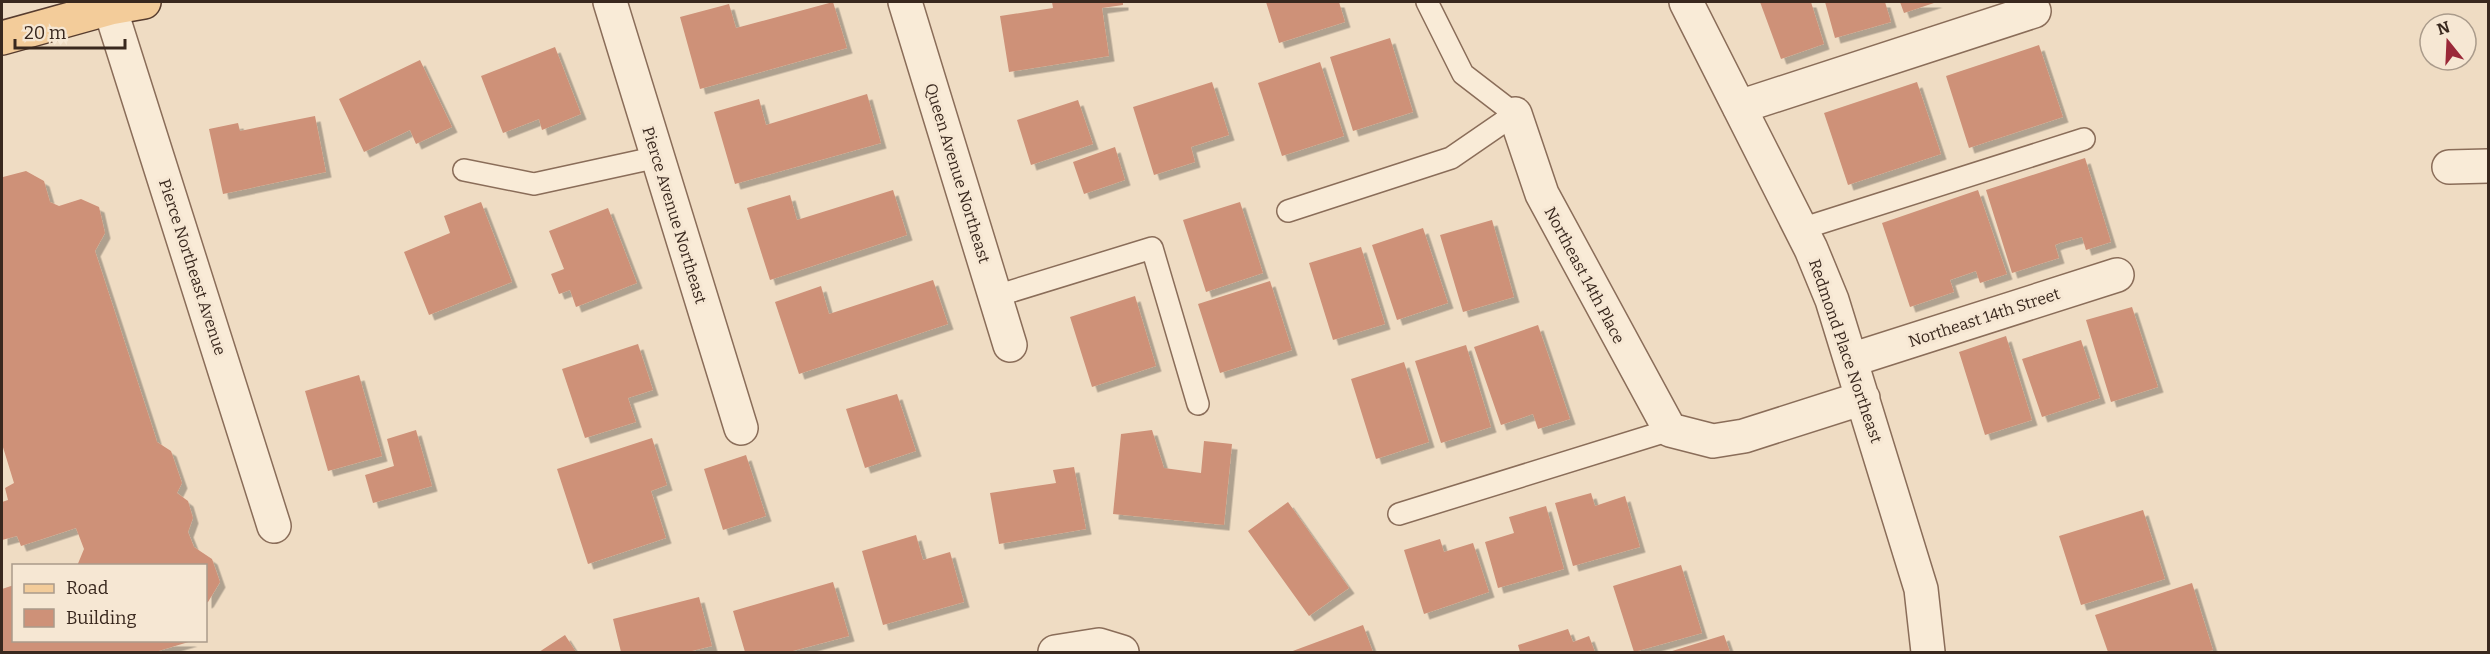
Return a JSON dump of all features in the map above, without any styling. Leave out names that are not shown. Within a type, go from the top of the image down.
[{"type":"main road","points":[[2,38],[111,8],[144,2]]},
{"type":"street","name":"Pierce Avenue Northeast","points":[[610,2],[741,428]]},
{"type":"street","name":"Queen Avenue Northeast","points":[[905,2],[1010,345]]},
{"type":"street","name":"Redmond Place Northeast","points":[[1686,2],[1801,229],[1832,300],[1921,589],[1928,652]]},
{"type":"street","name":"Pierce Northeast Avenue","points":[[111,8],[274,526]]},
{"type":"street","points":[[1739,107],[2034,11]]},
{"type":"street","name":"Northeast 14th Place","points":[[1515,114],[1542,194],[1670,430]]},
{"type":"street","points":[[2449,167],[2488,166]]},
{"type":"street","name":"Northeast 14th Street","points":[[1851,360],[2117,275]]},
{"type":"street","points":[[1670,430],[1713,441],[1744,436],[1863,398]]},
{"type":"street","points":[[1054,652],[1098,645],[1122,652]]},
{"type":"lane","points":[[1288,211],[1451,158],[1515,114],[1463,74],[1427,2]]},
{"type":"lane","points":[[1801,229],[2084,139]]},
{"type":"lane","points":[[464,170],[534,184],[658,157]]},
{"type":"lane","points":[[996,296],[1152,248],[1198,404]]},
{"type":"lane","points":[[1399,514],[1670,430]]},
{"type":"building","points":[[833,2],[847,48],[700,89],[680,17],[729,4],[736,28]]},
{"type":"building","points":[[1052,2],[1123,2],[1123,5],[1102,8],[1109,56],[1009,72],[1000,16],[1053,8]]},
{"type":"building","points":[[1266,2],[1339,2],[1345,22],[1279,43]]},
{"type":"building","points":[[1760,2],[1811,2],[1824,44],[1781,59]]},
{"type":"building","points":[[1825,2],[1885,2],[1891,22],[1835,38]]},
{"type":"building","points":[[1900,2],[1937,2],[1904,13]]},
{"type":"building","points":[[1390,38],[1413,112],[1353,131],[1330,57]]},
{"type":"building","points":[[2039,45],[2063,117],[1969,148],[1946,76]]},
{"type":"building","points":[[555,47],[581,114],[542,130],[539,119],[503,133],[481,76]]},
{"type":"building","points":[[420,60],[452,127],[416,144],[410,130],[364,152],[339,99]]},
{"type":"building","points":[[1320,62],[1344,136],[1282,156],[1258,83]]},
{"type":"building","points":[[1212,82],[1229,135],[1191,147],[1195,162],[1154,175],[1133,107]]},
{"type":"building","points":[[1917,82],[1941,154],[1848,185],[1824,113]]},
{"type":"building","points":[[867,94],[881,143],[735,184],[714,112],[759,99],[766,125]]},
{"type":"building","points":[[1078,100],[1093,144],[1031,165],[1017,120]]},
{"type":"building","points":[[315,116],[326,172],[223,194],[209,129],[238,123],[240,131]]},
{"type":"building","points":[[1115,147],[1125,180],[1084,194],[1073,162]]},
{"type":"building","points":[[2085,158],[2111,242],[2086,250],[2082,237],[2060,243],[2055,245],[2059,258],[2012,273],[1986,190]]},
{"type":"building","points":[[26,171],[44,181],[50,202],[59,206],[81,199],[99,207],[105,233],[95,251],[157,442],[171,451],[182,483],[177,493],[188,501],[193,518],[188,532],[194,547],[212,559],[220,582],[207,602],[207,564],[78,564],[84,549],[76,528],[21,546],[17,536],[2,540],[2,502],[8,500],[5,488],[14,483],[2,444],[3,177]]},
{"type":"building","points":[[893,190],[907,235],[770,280],[747,208],[790,195],[797,220]]},
{"type":"building","points":[[1978,190],[2007,274],[1980,283],[1976,271],[1950,280],[1954,292],[1910,307],[1882,223]]},
{"type":"building","points":[[481,202],[512,282],[429,315],[404,252],[450,233],[444,216]]},
{"type":"building","points":[[1240,202],[1263,273],[1206,292],[1183,220]]},
{"type":"building","points":[[608,208],[637,283],[576,307],[570,290],[559,294],[551,274],[564,269],[549,231]]},
{"type":"building","points":[[1492,220],[1514,297],[1463,312],[1440,235]]},
{"type":"building","points":[[1423,228],[1448,303],[1397,320],[1372,245]]},
{"type":"building","points":[[1361,247],[1385,324],[1333,340],[1309,263]]},
{"type":"building","points":[[933,280],[948,324],[799,374],[775,302],[821,286],[829,314]]},
{"type":"building","points":[[1270,281],[1292,350],[1220,373],[1198,304]]},
{"type":"building","points":[[1135,296],[1156,366],[1092,387],[1070,317]]},
{"type":"building","points":[[2132,307],[2158,387],[2111,402],[2086,320]]},
{"type":"building","points":[[1538,325],[1570,419],[1538,429],[1533,414],[1501,425],[1474,347]]},
{"type":"building","points":[[2006,336],[2032,420],[1985,435],[1959,352]]},
{"type":"building","points":[[2081,340],[2100,398],[2042,417],[2022,359]]},
{"type":"building","points":[[638,344],[653,390],[628,398],[636,422],[585,438],[562,369]]},
{"type":"building","points":[[1466,345],[1491,427],[1441,443],[1415,361]]},
{"type":"building","points":[[1404,362],[1429,442],[1376,459],[1351,379]]},
{"type":"building","points":[[359,375],[382,456],[328,471],[305,391]]},
{"type":"building","points":[[897,394],[916,451],[865,468],[846,409]]},
{"type":"building","points":[[416,430],[432,486],[373,503],[365,475],[394,466],[387,439]]},
{"type":"building","points":[[1152,430],[1164,468],[1201,473],[1204,441],[1232,444],[1224,525],[1113,514],[1121,434]]},
{"type":"building","points":[[652,438],[667,485],[651,491],[666,538],[588,564],[557,469]]},
{"type":"building","points":[[746,455],[766,516],[723,530],[704,469]]},
{"type":"building","points":[[1074,467],[1086,529],[999,544],[990,493],[1056,483],[1053,470]]},
{"type":"building","points":[[1591,493],[1595,506],[1625,496],[1640,547],[1573,566],[1555,503]]},
{"type":"building","points":[[1288,502],[1349,588],[1309,616],[1248,531]]},
{"type":"building","points":[[1546,506],[1564,569],[1498,588],[1485,542],[1514,533],[1509,517]]},
{"type":"building","points":[[2143,510],[2165,579],[2081,605],[2059,536]]},
{"type":"building","points":[[916,535],[923,560],[950,552],[964,602],[883,625],[862,551]]},
{"type":"building","points":[[1440,539],[1444,552],[1473,543],[1489,592],[1424,614],[1404,550]]},
{"type":"building","points":[[1681,565],[1702,633],[1634,652],[1613,586]]},
{"type":"building","points":[[833,582],[849,636],[789,652],[745,652],[733,611]]},
{"type":"building","points":[[2192,583],[2213,650],[2205,652],[2108,652],[2095,615]]},
{"type":"building","points":[[12,586],[12,642],[189,642],[155,652],[2,652],[2,589]]},
{"type":"building","points":[[699,597],[712,646],[688,652],[621,652],[613,619]]},
{"type":"building","points":[[1363,625],[1373,652],[1290,652]]},
{"type":"building","points":[[1568,629],[1573,642],[1589,636],[1595,652],[1520,652],[1518,645]]},
{"type":"building","points":[[565,635],[576,652],[539,652]]},
{"type":"building","points":[[1724,635],[1730,652],[1669,652]]}]
